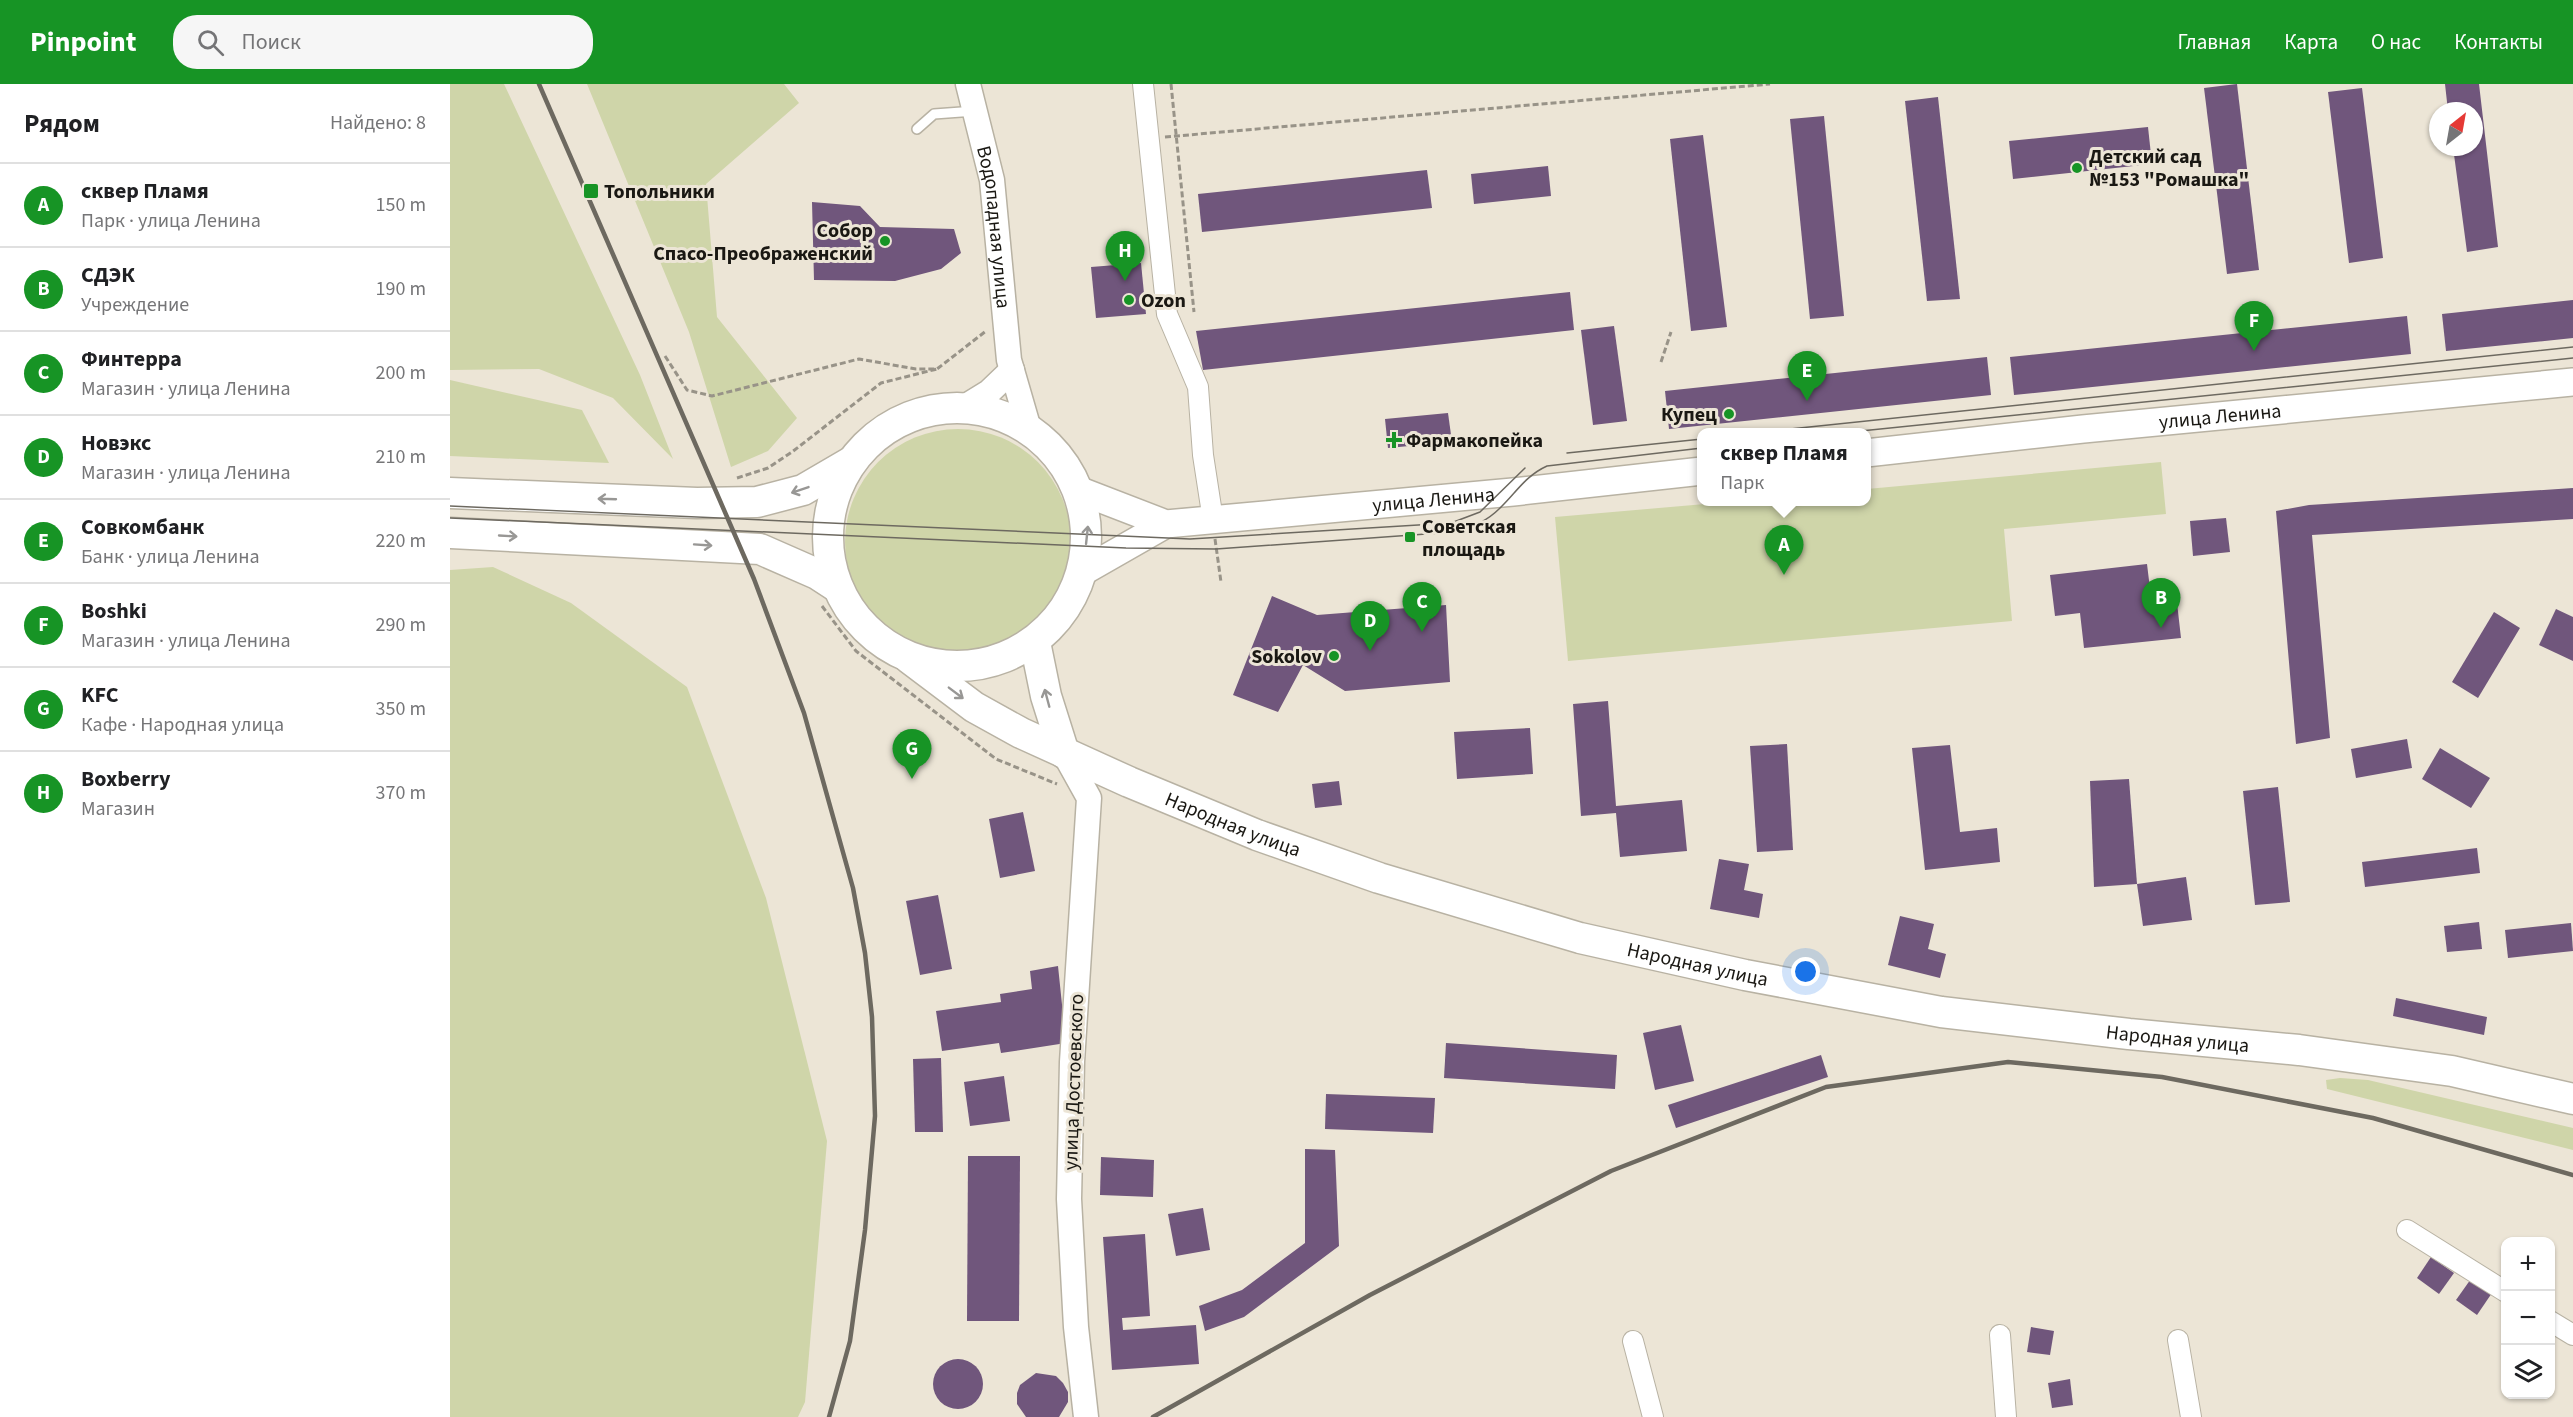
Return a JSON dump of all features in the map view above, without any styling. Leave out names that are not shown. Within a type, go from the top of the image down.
[{"type":"main road","name":"улица Ленина","points":[[1871,452],[2083,429],[2573,382]]},
{"type":"main road","points":[[450,533],[760,549],[817,574],[826,592],[879,641],[909,658],[952,667],[996,662],[1035,642],[1065,611],[1082,572],[1089,520],[1078,490],[1066,467],[1049,446],[1029,429],[997,414],[963,408],[930,410],[900,421],[873,438],[851,462],[833,499],[827,523],[826,592]]},
{"type":"main road","points":[[450,493],[697,503],[757,501],[804,490],[851,462]]},
{"type":"main road","name":"улица Ленина","points":[[1166,524],[1697,471]]},
{"type":"main road","points":[[1078,490],[1166,524]]},
{"type":"main road","points":[[1082,572],[1166,524]]},
{"type":"main road","points":[[1035,642],[1046,696],[1065,753]]},
{"type":"main road","name":"Народная улица","points":[[909,658],[974,707],[1021,733],[1257,835],[1379,878],[1581,938],[1745,975],[1941,1012],[2129,1034],[2299,1050],[2452,1071],[2573,1099]]},
{"type":"street","name":"Водопадная улица","points":[[968,84],[992,180],[1012,370],[1029,429]]},
{"type":"street","points":[[1143,84],[1167,314],[1198,387],[1203,454],[1212,520]]},
{"type":"street","points":[[963,408],[989,392],[1012,370]]},
{"type":"street","name":"улица Достоевского","points":[[1065,753],[1089,798],[1072,1062],[1069,1199],[1076,1327],[1086,1417]]},
{"type":"street","points":[[2407,1230],[2503,1291]]},
{"type":"street","points":[[2555,1324],[2573,1335]]},
{"type":"street","points":[[2000,1335],[2006,1417]]},
{"type":"street","points":[[2178,1340],[2191,1417]]},
{"type":"street","points":[[1633,1341],[1653,1417]]},
{"type":"lane","points":[[917,129],[934,114],[975,111]]},
{"type":"path","points":[[1171,84],[1194,312]]},
{"type":"path","points":[[1709,89],[1716,84]]},
{"type":"path","points":[[1149,139],[1770,84]]},
{"type":"path","points":[[735,478],[768,468],[792,453],[880,383],[937,369],[1006,316]]},
{"type":"path","points":[[1661,362],[1671,332]]},
{"type":"path","points":[[665,356],[687,390],[712,396],[859,359],[916,369],[937,369]]},
{"type":"path","points":[[1212,520],[1221,582]]},
{"type":"path","points":[[826,592],[856,651],[996,759],[1058,785]]},
{"type":"green space","points":[[450,84],[504,84],[640,375],[673,459],[613,398],[539,369],[450,370]]},
{"type":"green space","points":[[587,84],[784,84],[799,103],[706,184],[717,317],[797,418],[768,451],[731,467],[689,332]]},
{"type":"green space","points":[[450,380],[582,410],[609,463],[450,456]]},
{"type":"green space","points":[[947,429],[969,429],[991,433],[1011,442],[1030,454],[1046,470],[1067,509],[1071,542],[1067,575],[1063,585],[1046,614],[1030,630],[991,651],[969,655],[947,655],[925,651],[905,642],[886,630],[870,614],[849,575],[845,553],[845,531],[849,509],[858,489],[870,470],[886,454],[925,433]]},
{"type":"green space","points":[[2161,462],[2166,514],[2004,529],[2012,621],[1568,661],[1555,517],[1697,505],[1871,506],[1871,489]]},
{"type":"green space","points":[[493,567],[571,603],[687,687],[766,898],[827,1141],[805,1402],[798,1417],[450,1417],[450,570]]},
{"type":"green space","points":[[2340,1078],[2368,1080],[2573,1128],[2573,1150],[2327,1089],[2326,1080]]},
{"type":"building","points":[[2237,84],[2259,270],[2227,274],[2204,88]]},
{"type":"building","points":[[2445,84],[2479,84],[2481,102],[2447,102]]},
{"type":"building","points":[[2362,88],[2383,258],[2349,263],[2328,92]]},
{"type":"building","points":[[1938,97],[1960,299],[1927,301],[1905,101]]},
{"type":"building","points":[[1824,116],[1844,316],[1810,319],[1790,119]]},
{"type":"building","points":[[2483,118],[2498,247],[2467,252],[2454,156],[2483,156]]},
{"type":"building","points":[[2148,127],[2152,164],[2013,179],[2009,141]]},
{"type":"building","points":[[1703,135],[1727,327],[1691,331],[1670,139]]},
{"type":"building","points":[[1548,166],[1551,196],[1474,204],[1471,174]]},
{"type":"building","points":[[1427,170],[1432,208],[1202,232],[1198,194]]},
{"type":"building","name":"Собор Спасо-Преображенский","points":[[812,202],[860,206],[880,227],[954,229],[961,253],[941,269],[895,281],[814,280]]},
{"type":"building","points":[[1141,263],[1146,314],[1096,318],[1091,267]]},
{"type":"building","points":[[1570,292],[1574,330],[1203,370],[1196,331]]},
{"type":"building","points":[[2573,300],[2573,338],[2446,351],[2442,314]]},
{"type":"building","points":[[2407,316],[2411,354],[2014,395],[2010,357]]},
{"type":"building","points":[[1614,326],[1627,421],[1593,425],[1581,330]]},
{"type":"building","points":[[1987,357],[1991,395],[1669,429],[1665,391]]},
{"type":"building","points":[[1448,413],[1452,442],[1388,448],[1385,419]]},
{"type":"building","points":[[2573,488],[2573,519],[2312,535],[2330,738],[2296,744],[2276,511],[2309,505]]},
{"type":"building","points":[[2226,518],[2230,552],[2193,556],[2190,521]]},
{"type":"building","points":[[2147,564],[2151,597],[2176,594],[2181,638],[2084,648],[2080,613],[2055,616],[2050,575]]},
{"type":"building","points":[[1272,596],[1317,615],[1446,605],[1450,682],[1345,691],[1303,665],[1278,712],[1233,695]]},
{"type":"building","points":[[2556,609],[2573,617],[2573,661],[2539,645]]},
{"type":"building","points":[[2494,612],[2520,628],[2478,698],[2452,682]]},
{"type":"building","points":[[1608,701],[1616,806],[1682,800],[1687,851],[1620,857],[1616,813],[1581,816],[1573,704]]},
{"type":"building","points":[[1530,728],[1533,774],[1457,779],[1454,732]]},
{"type":"building","points":[[2407,739],[2412,768],[2356,778],[2351,749]]},
{"type":"building","points":[[1787,744],[1793,850],[1757,852],[1750,746]]},
{"type":"building","points":[[1950,745],[1960,832],[1997,828],[2000,862],[1925,870],[1912,748]]},
{"type":"building","points":[[2440,748],[2490,778],[2471,808],[2422,779]]},
{"type":"building","points":[[2129,779],[2137,884],[2094,887],[2090,781]]},
{"type":"building","points":[[1339,781],[1342,805],[1315,808],[1312,784]]},
{"type":"building","points":[[2278,787],[2290,902],[2255,905],[2243,791]]},
{"type":"building","points":[[1023,812],[1035,871],[1000,878],[989,819]]},
{"type":"building","points":[[2477,848],[2480,873],[2365,887],[2362,862]]},
{"type":"building","points":[[1719,859],[1749,864],[1744,890],[1763,894],[1759,918],[1710,909]]},
{"type":"building","points":[[2186,877],[2192,920],[2143,926],[2137,884]]},
{"type":"building","points":[[938,895],[952,969],[920,975],[906,901]]},
{"type":"building","points":[[1900,916],[1934,924],[1928,949],[1946,954],[1940,978],[1888,965]]},
{"type":"building","points":[[2479,922],[2482,949],[2447,952],[2444,926]]},
{"type":"building","points":[[2571,923],[2573,951],[2508,958],[2505,930]]},
{"type":"building","points":[[1058,966],[1066,1043],[1001,1053],[999,1043],[942,1051],[936,1011],[1001,1002],[1000,994],[1032,989],[1030,971]]},
{"type":"building","points":[[2396,998],[2487,1017],[2484,1035],[2393,1016]]},
{"type":"building","points":[[1681,1025],[1694,1081],[1655,1090],[1643,1033]]},
{"type":"building","points":[[1446,1043],[1617,1055],[1615,1089],[1444,1078]]},
{"type":"building","points":[[1821,1055],[1828,1077],[1676,1128],[1668,1105]]},
{"type":"building","points":[[941,1058],[943,1132],[915,1132],[913,1059]]},
{"type":"building","points":[[1004,1076],[1010,1121],[970,1126],[964,1082]]},
{"type":"building","points":[[1326,1094],[1435,1098],[1433,1133],[1325,1129]]},
{"type":"building","points":[[1305,1149],[1335,1150],[1339,1246],[1244,1317],[1205,1331],[1199,1306],[1242,1290],[1305,1243]]},
{"type":"building","points":[[968,1156],[1020,1156],[1019,1321],[967,1321]]},
{"type":"building","points":[[1101,1157],[1154,1160],[1153,1197],[1100,1195]]},
{"type":"building","points":[[1203,1208],[1210,1250],[1176,1256],[1168,1214]]},
{"type":"building","points":[[1145,1234],[1150,1316],[1122,1318],[1123,1330],[1196,1325],[1199,1364],[1112,1370],[1103,1237]]},
{"type":"building","points":[[2431,1257],[2454,1273],[2439,1294],[2417,1278]]},
{"type":"building","points":[[2473,1276],[2494,1290],[2477,1315],[2456,1300]]},
{"type":"building","points":[[2031,1327],[2054,1331],[2050,1355],[2027,1352]]},
{"type":"building","points":[[953,1359],[963,1359],[976,1366],[983,1379],[983,1389],[976,1402],[963,1409],[953,1409],[944,1405],[937,1398],[933,1389],[933,1379],[937,1370],[944,1363]]},
{"type":"building","points":[[1036,1373],[1056,1376],[1068,1392],[1068,1402],[1059,1417],[1026,1417],[1017,1404],[1020,1385]]},
{"type":"building","points":[[2070,1379],[2073,1405],[2052,1408],[2048,1383]]},
{"type":"tram line","points":[[1799,428],[2573,347]]},
{"type":"tram line","points":[[1871,430],[2573,358]]},
{"type":"tram line","points":[[1567,453],[1697,440]]},
{"type":"tram line","points":[[450,518],[1126,548],[1216,549],[1454,532],[1489,518],[1527,480],[1547,466],[1697,449]]},
{"type":"tram line","points":[[450,506],[1190,539],[1451,523],[1480,512],[1525,468]]},
{"type":"railway","points":[[539,84],[754,579],[804,713],[853,888],[865,953],[872,1017],[875,1116],[865,1230],[850,1341],[829,1417]]},
{"type":"railway","points":[[1153,1417],[1370,1295],[1611,1171],[1826,1087],[2008,1062],[2162,1077],[2373,1118],[2573,1175]]},
{"type":"place","name":"Детский сад №153 \"Ромашка\"","points":[[2077,168]]},
{"type":"place","name":"Топольники","points":[[591,191]]},
{"type":"place","name":"Собор Спасо-Преображенский","points":[[885,241]]},
{"type":"place","name":"Boxberry","points":[[1125,281]]},
{"type":"place","name":"Ozon","points":[[1129,300]]},
{"type":"place","name":"Boshki","points":[[2254,351]]},
{"type":"place","name":"Совкомбанк","points":[[1807,401]]},
{"type":"place","name":"Купец","points":[[1729,414]]},
{"type":"place","name":"Фармакопейка","points":[[1394,440]]},
{"type":"place","name":"Советская площадь","points":[[1410,537]]},
{"type":"place","name":"сквер Пламя","points":[[1784,575]]},
{"type":"place","name":"СДЭК","points":[[2161,628]]},
{"type":"place","name":"Финтерра","points":[[1422,632]]},
{"type":"place","name":"Новэкс","points":[[1370,651]]},
{"type":"place","name":"Sokolov","points":[[1334,656]]},
{"type":"place","name":"KFC","points":[[912,779]]}]
